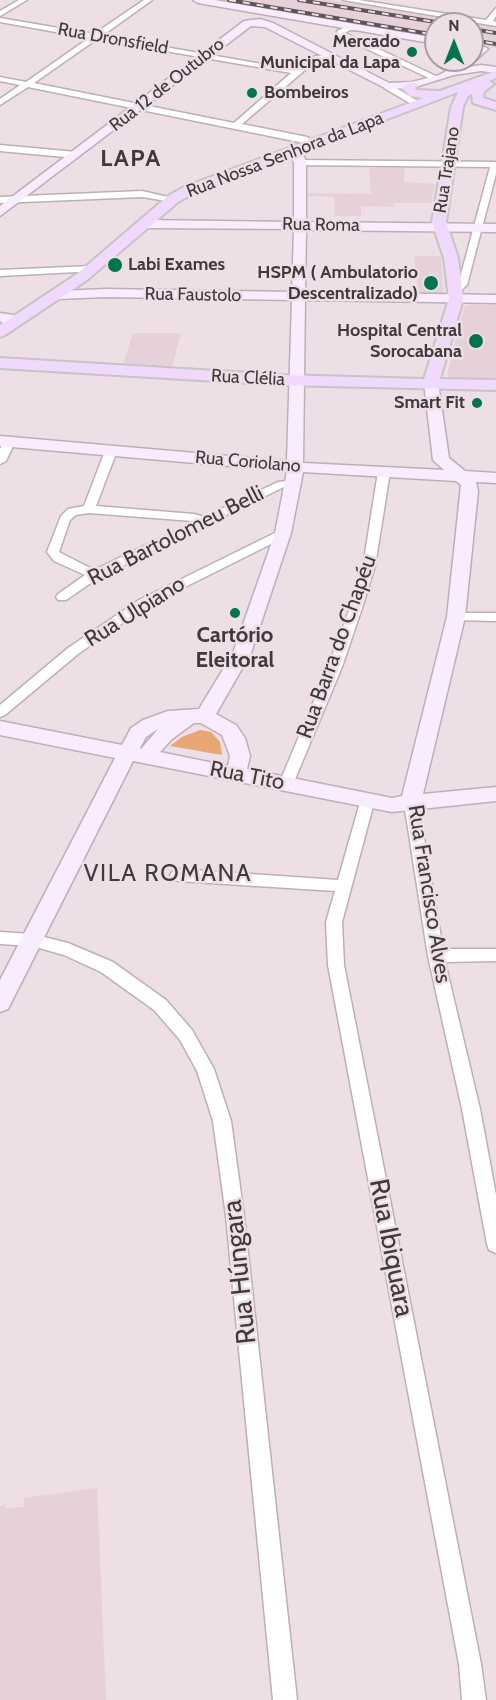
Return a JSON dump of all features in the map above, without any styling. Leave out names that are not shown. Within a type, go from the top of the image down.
[{"type":"main road","name":"Rua Nossa Senhora da Lapa","points":[[0,332],[7,320],[58,295],[173,200],[208,181],[494,78]]},
{"type":"main road","points":[[494,78],[476,96],[480,102],[496,106]]},
{"type":"main road","points":[[412,85],[409,90],[419,95],[457,92]]},
{"type":"main road","name":"Rua Trajano","points":[[441,227],[439,222],[457,113],[457,92]]},
{"type":"main road","points":[[431,384],[456,295],[451,258],[441,227]]},
{"type":"main road","name":"Rua Clélia","points":[[0,363],[297,381],[496,385]]},
{"type":"street","points":[[0,14],[24,0]]},
{"type":"street","points":[[0,103],[99,37],[149,0]]},
{"type":"street","points":[[198,0],[424,39]]},
{"type":"street","points":[[346,0],[492,23],[496,10]]},
{"type":"street","name":"Rua Dronsfield","points":[[0,20],[296,72]]},
{"type":"street","name":"Rua 12 de Outubro","points":[[0,212],[248,23],[260,22],[269,25],[332,57]]},
{"type":"street","points":[[363,28],[348,28],[340,33],[439,77],[450,72]]},
{"type":"street","points":[[236,125],[296,72],[318,58],[332,57],[418,104]]},
{"type":"street","points":[[387,86],[412,85],[475,69],[494,78]]},
{"type":"street","points":[[0,79],[236,125],[304,139],[311,143]]},
{"type":"street","points":[[0,148],[76,154]]},
{"type":"street","points":[[0,1002],[32,940],[136,755],[165,734],[200,715],[216,700],[242,653],[283,532],[295,475],[300,225],[300,163],[296,149]]},
{"type":"street","points":[[300,163],[496,165]]},
{"type":"street","points":[[456,295],[464,283],[493,169],[496,165]]},
{"type":"street","points":[[0,200],[142,194],[173,200]]},
{"type":"street","name":"Rua Roma","points":[[146,224],[496,228]]},
{"type":"street","points":[[0,273],[87,273],[106,293]]},
{"type":"street","name":"Rua Faustolo","points":[[58,295],[106,293],[299,297],[456,295],[496,299]]},
{"type":"street","name":"Rua Francisco Alves","points":[[431,384],[441,460],[469,483],[471,491],[456,617],[411,803],[436,956],[492,1201],[496,1244]]},
{"type":"street","points":[[0,461],[4,442]]},
{"type":"street","name":"Rua Coriolano","points":[[4,442],[111,451],[295,475],[384,472],[496,478]]},
{"type":"street","points":[[89,509],[111,451]]},
{"type":"street","name":"Rua Barra do Chapéu","points":[[286,784],[335,667],[357,605],[369,566],[384,472]]},
{"type":"street","name":"Rua Bartolomeu Belli","points":[[62,597],[94,575],[206,522],[282,484],[295,475]]},
{"type":"street","points":[[94,575],[58,558],[53,552],[68,515],[76,510],[89,509],[194,518],[206,522]]},
{"type":"street","name":"Rua Ulpiano","points":[[3,719],[73,651],[143,603],[283,532]]},
{"type":"street","points":[[456,617],[496,617]]},
{"type":"street","points":[[200,715],[229,730],[235,738],[240,756],[235,774]]},
{"type":"street","name":"Rua Tito","points":[[3,719],[136,755],[392,804],[496,794]]},
{"type":"street","name":"Rua Ibiquara","points":[[368,800],[334,922],[336,964],[471,1664],[474,1700]]},
{"type":"street","points":[[178,875],[343,886]]},
{"type":"street","name":"Rua Húngara","points":[[0,938],[32,940],[68,949],[107,967],[159,1005],[186,1035],[205,1069],[222,1121],[235,1216],[285,1700]]},
{"type":"street","points":[[436,956],[496,955]]},
{"type":"shaded area","points":[[217,0],[331,0],[424,15],[424,36]]},
{"type":"shaded area","points":[[484,25],[496,27],[496,48],[484,46]]},
{"type":"shaded area","points":[[369,168],[405,168],[404,182],[435,184],[431,203],[394,203],[394,207],[361,206],[361,216],[335,216],[334,197],[308,196],[308,193],[371,194]]},
{"type":"shaded area","name":"HSPM ( Ambulatorio Descentralizado)","points":[[414,256],[441,256],[443,293],[419,294]]},
{"type":"shaded area","name":"Hospital Central Sorocabana","points":[[496,305],[496,380],[453,379],[447,375],[464,307]]},
{"type":"shaded area","points":[[133,333],[181,333],[172,367],[123,364]]},
{"type":"shaded area","points":[[200,730],[211,732],[220,742],[222,755],[170,746],[182,737]]},
{"type":"shaded area","points":[[97,1488],[106,1700],[0,1700],[0,1506],[24,1507],[24,1498]]},
{"type":"railway","points":[[229,0],[424,33]]},
{"type":"railway","points":[[299,0],[424,20]]},
{"type":"railway","points":[[484,31],[496,33]]},
{"type":"railway","points":[[484,42],[496,44]]},
{"type":"place","name":"Mercado Municipal da Lapa","points":[[412,52]]},
{"type":"place","name":"Bombeiros","points":[[252,93]]},
{"type":"place","name":"Labi Exames","points":[[115,265]]},
{"type":"place","name":"HSPM ( Ambulatorio Descentralizado)","points":[[431,283]]},
{"type":"place","name":"Hospital Central Sorocabana","points":[[476,341]]},
{"type":"place","name":"Smart Fit","points":[[477,403]]},
{"type":"place","name":"Cartório Eleitoral","points":[[235,613]]},
{"type":"district","name":"LAPA","points":[[131,159]]},
{"type":"district","name":"VILA ROMANA","points":[[168,874]]}]
